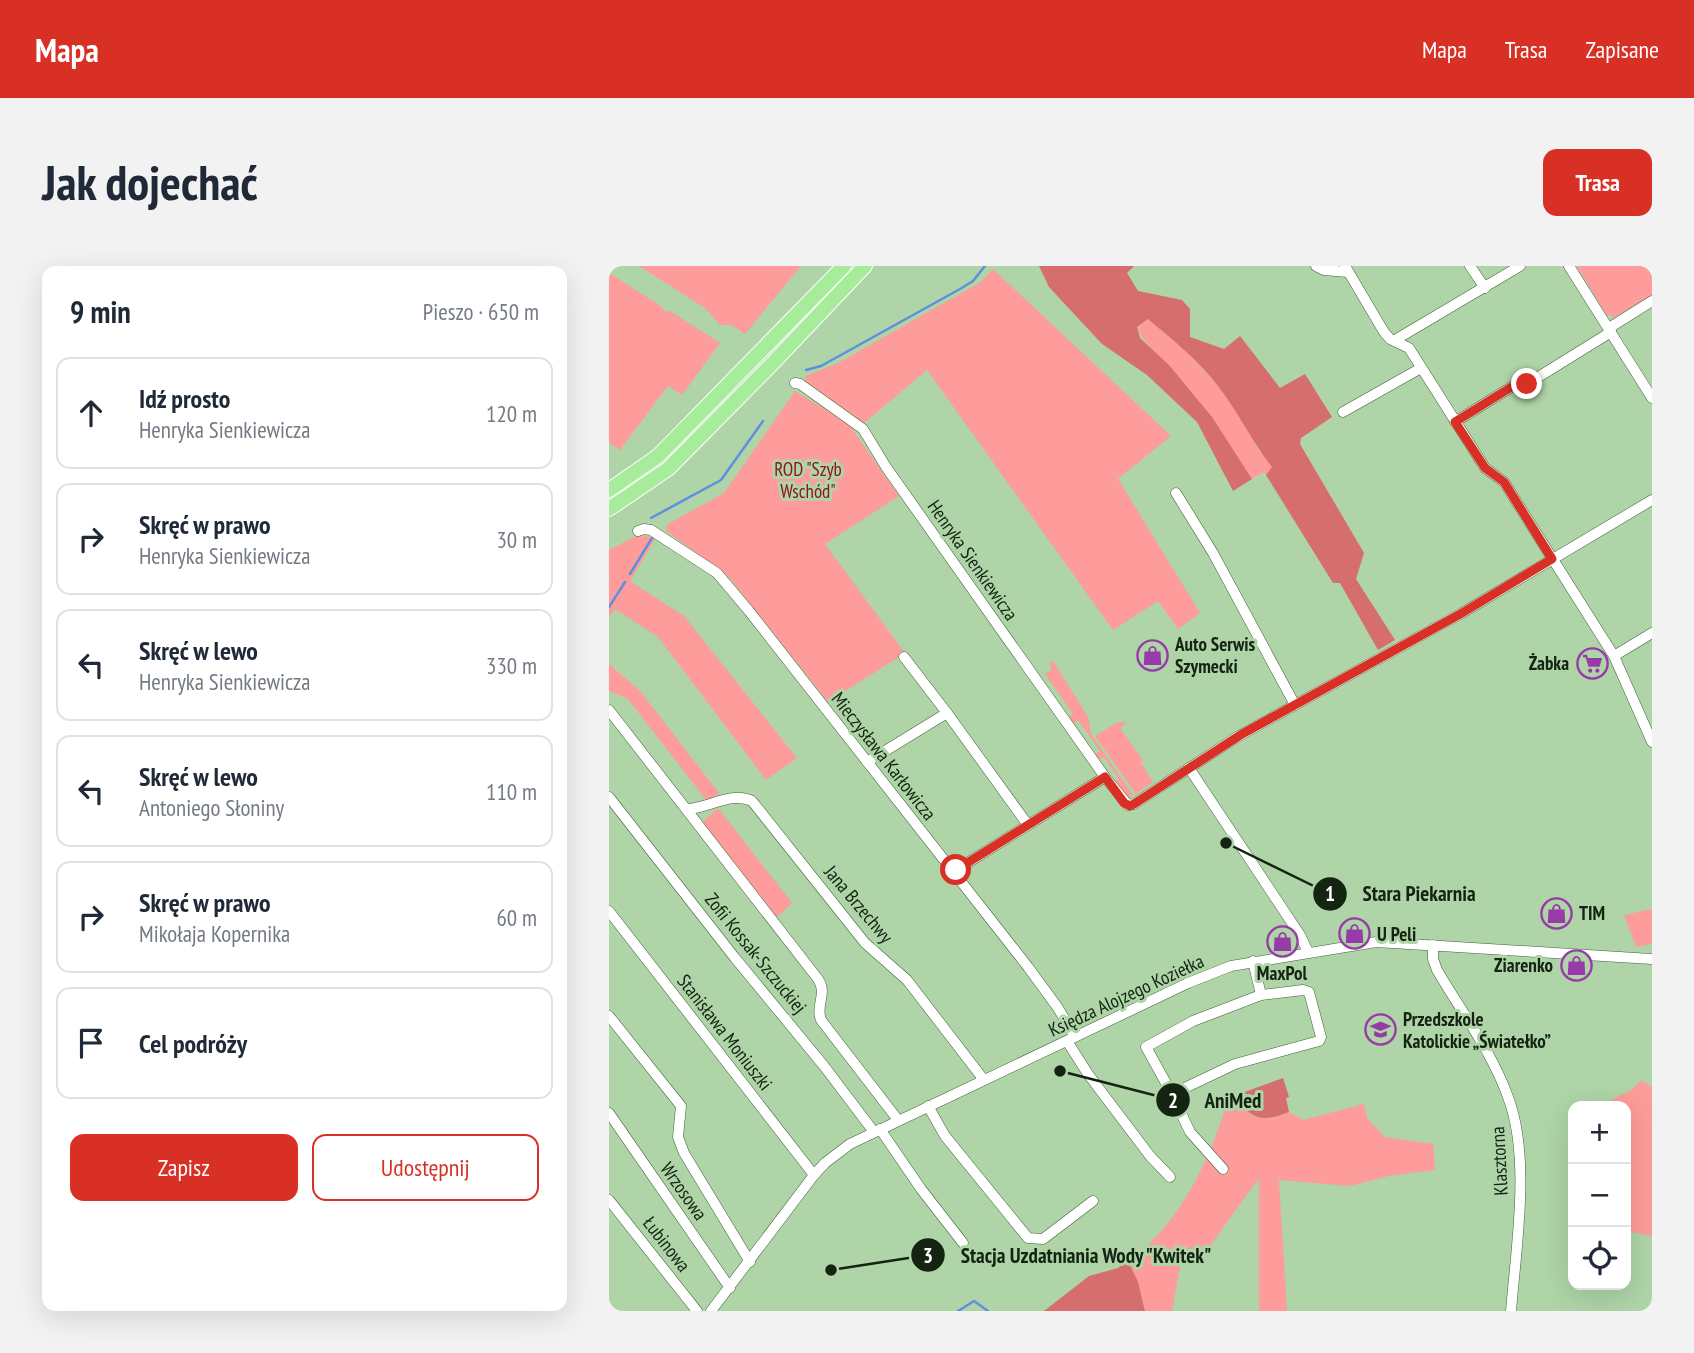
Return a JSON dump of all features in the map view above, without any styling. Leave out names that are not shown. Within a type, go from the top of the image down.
[{"type":"highway","points":[[609,490],[658,456],[844,266]]},
{"type":"highway","points":[[609,509],[668,469],[865,266]]},
{"type":"street","points":[[1316,266],[1324,270],[1346,269],[1384,332],[1409,348],[1485,468],[1504,482],[1614,656],[1652,742]]},
{"type":"street","points":[[1470,266],[1485,288]]},
{"type":"street","points":[[1395,340],[1520,266]]},
{"type":"street","points":[[1569,266],[1652,398]]},
{"type":"street","points":[[1455,422],[1513,386],[1527,384],[1652,301]]},
{"type":"street","points":[[1343,412],[1421,368]]},
{"type":"street","name":"Henryka Sienkiewicza","points":[[795,383],[863,429],[886,467],[1105,777],[1124,803],[1130,806],[1237,737],[1462,613],[1652,500]]},
{"type":"street","points":[[1176,494],[1213,553],[1295,705]]},
{"type":"street","name":"Mieczysława Karłowicza","points":[[638,531],[651,530],[717,573],[749,611],[1044,988],[1088,1074],[1150,1156],[1170,1177]]},
{"type":"street","points":[[1614,656],[1652,633]]},
{"type":"street","points":[[904,657],[1028,825]]},
{"type":"street","points":[[609,710],[818,979],[823,987],[818,1013],[821,1020],[898,1120]]},
{"type":"street","points":[[867,762],[947,713]]},
{"type":"street","points":[[1189,768],[1300,935],[1308,952]]},
{"type":"street","points":[[953,872],[1105,777]]},
{"type":"street","name":"Jana Brzechwy","points":[[687,809],[707,807],[733,797],[743,796],[753,801],[865,943],[907,979],[984,1080]]},
{"type":"street","name":"Zofii Kossak-Szczuckiej","points":[[609,797],[963,1242]]},
{"type":"street","name":"Stanisława Moniuszki","points":[[609,911],[814,1175]]},
{"type":"street","name":"Księdza Alojzego Koziełka","points":[[711,1311],[814,1175],[850,1144],[1188,983],[1231,966],[1376,942],[1652,959]]},
{"type":"street","name":"Klasztorna","points":[[1433,945],[1433,960],[1437,970],[1496,1070],[1516,1123],[1519,1202],[1511,1311]]},
{"type":"street","points":[[1253,961],[1261,995]]},
{"type":"street","points":[[1172,1094],[1235,1064],[1319,1041],[1321,1037],[1310,992],[1303,990],[1261,995],[1193,1021],[1146,1046],[1190,1132],[1223,1169]]},
{"type":"street","points":[[609,1016],[681,1106],[678,1138],[684,1153],[750,1262]]},
{"type":"street","points":[[928,1106],[945,1136],[1028,1238],[1043,1239],[1093,1200]]},
{"type":"street","name":"Wrzosowa","points":[[609,1113],[730,1288]]},
{"type":"street","name":"Łubinowa","points":[[609,1199],[697,1311]]},
{"type":"green space","points":[[639,266],[801,266],[745,334],[732,325],[720,325],[705,308]]},
{"type":"green space","points":[[1577,266],[1652,266],[1652,295],[1613,318],[1610,314],[1607,316]]},
{"type":"green space","points":[[993,269],[1171,436],[1118,479],[1200,613],[1178,629],[1158,601],[1113,630],[927,370],[863,424],[806,384],[805,376],[838,363],[981,282]]},
{"type":"green space","points":[[609,273],[661,306],[666,312],[670,311],[720,343],[682,395],[668,386],[620,450],[609,443]]},
{"type":"green space","points":[[1148,319],[1183,348],[1217,384],[1249,428],[1256,446],[1273,467],[1266,475],[1264,472],[1252,479],[1195,397],[1147,344],[1137,328]]},
{"type":"green space","name":"ROD \"Szyb Wschód\"","points":[[795,391],[848,423],[899,496],[825,544],[905,653],[828,702],[728,576],[666,531],[668,524],[724,493]]},
{"type":"green space","points":[[638,535],[656,538],[630,581],[684,616],[797,758],[766,780],[658,637],[615,609],[609,617],[609,550]]},
{"type":"green space","points":[[1053,661],[1088,717],[1091,734],[1133,795],[1127,799],[1114,783],[1119,779],[1104,757],[1098,760],[1094,755],[1100,751],[1078,720],[1072,724],[1068,718],[1073,714],[1045,674],[1052,670],[1049,664]]},
{"type":"green space","points":[[609,664],[640,691],[719,793],[707,801],[628,699],[609,691]]},
{"type":"green space","points":[[1127,722],[1120,728],[1143,760],[1141,763],[1153,782],[1136,794],[1095,736],[1116,723]]},
{"type":"green space","points":[[718,808],[792,903],[775,919],[700,824]]},
{"type":"green space","points":[[1652,909],[1652,944],[1636,947],[1624,915]]},
{"type":"green space","points":[[1642,1080],[1652,1087],[1652,1236],[1631,1232],[1631,1101],[1609,1101],[1631,1090]]},
{"type":"green space","points":[[1229,1095],[1250,1113],[1262,1118],[1289,1112],[1303,1120],[1364,1104],[1367,1118],[1385,1137],[1433,1144],[1435,1170],[1389,1176],[1350,1186],[1279,1180],[1287,1311],[1259,1311],[1259,1178],[1207,1250],[1182,1255],[1172,1311],[1145,1311],[1128,1261],[1147,1246],[1179,1209],[1204,1164]]},
{"type":"shaded area","points":[[1039,266],[1134,266],[1127,273],[1138,291],[1182,300],[1190,309],[1190,337],[1224,349],[1240,336],[1280,388],[1305,374],[1332,417],[1301,438],[1300,444],[1364,553],[1356,579],[1395,640],[1378,650],[1340,583],[1333,583],[1266,475],[1272,467],[1226,396],[1203,368],[1148,319],[1137,327],[1140,338],[1169,365],[1212,417],[1252,479],[1233,491],[1197,422],[1147,375],[1102,344],[1049,287]]},
{"type":"shaded area","points":[[1283,1078],[1289,1097],[1286,1098],[1289,1112],[1270,1118],[1257,1117],[1231,1097]]},
{"type":"shaded area","points":[[1128,1261],[1138,1282],[1145,1311],[1044,1311],[1089,1276],[1118,1268]]},
{"type":"waterway","points":[[806,370],[821,366],[960,289],[973,281],[985,266]]},
{"type":"waterway","points":[[651,518],[721,480],[763,421]]},
{"type":"waterway","points":[[630,574],[652,538]]},
{"type":"waterway","points":[[609,607],[625,582]]},
{"type":"waterway","points":[[958,1311],[974,1301],[988,1311]]},
{"type":"place","name":"Auto Serwis Szymecki","points":[[1152,655]]},
{"type":"place","name":"Żabka","points":[[1592,663]]},
{"type":"place","name":"Stara Piekarnia","points":[[1226,843]]},
{"type":"place","name":"TIM","points":[[1556,913]]},
{"type":"place","name":"U Peli","points":[[1354,934]]},
{"type":"place","name":"MaxPol","points":[[1282,942]]},
{"type":"place","name":"Ziarenko","points":[[1576,965]]},
{"type":"place","name":"Przedszkole Katolickie „Światełko”","points":[[1380,1030]]},
{"type":"place","name":"AniMed","points":[[1060,1071]]},
{"type":"place","name":"Stacja Uzdatniania Wody \"Kwitek\"","points":[[831,1270]]},
{"type":"route","points":[[956,870],[1105,777],[1126,805],[1134,804],[1242,734],[1462,613],[1552,559],[1504,482],[1485,468],[1455,422],[1513,386],[1527,384]]}]
